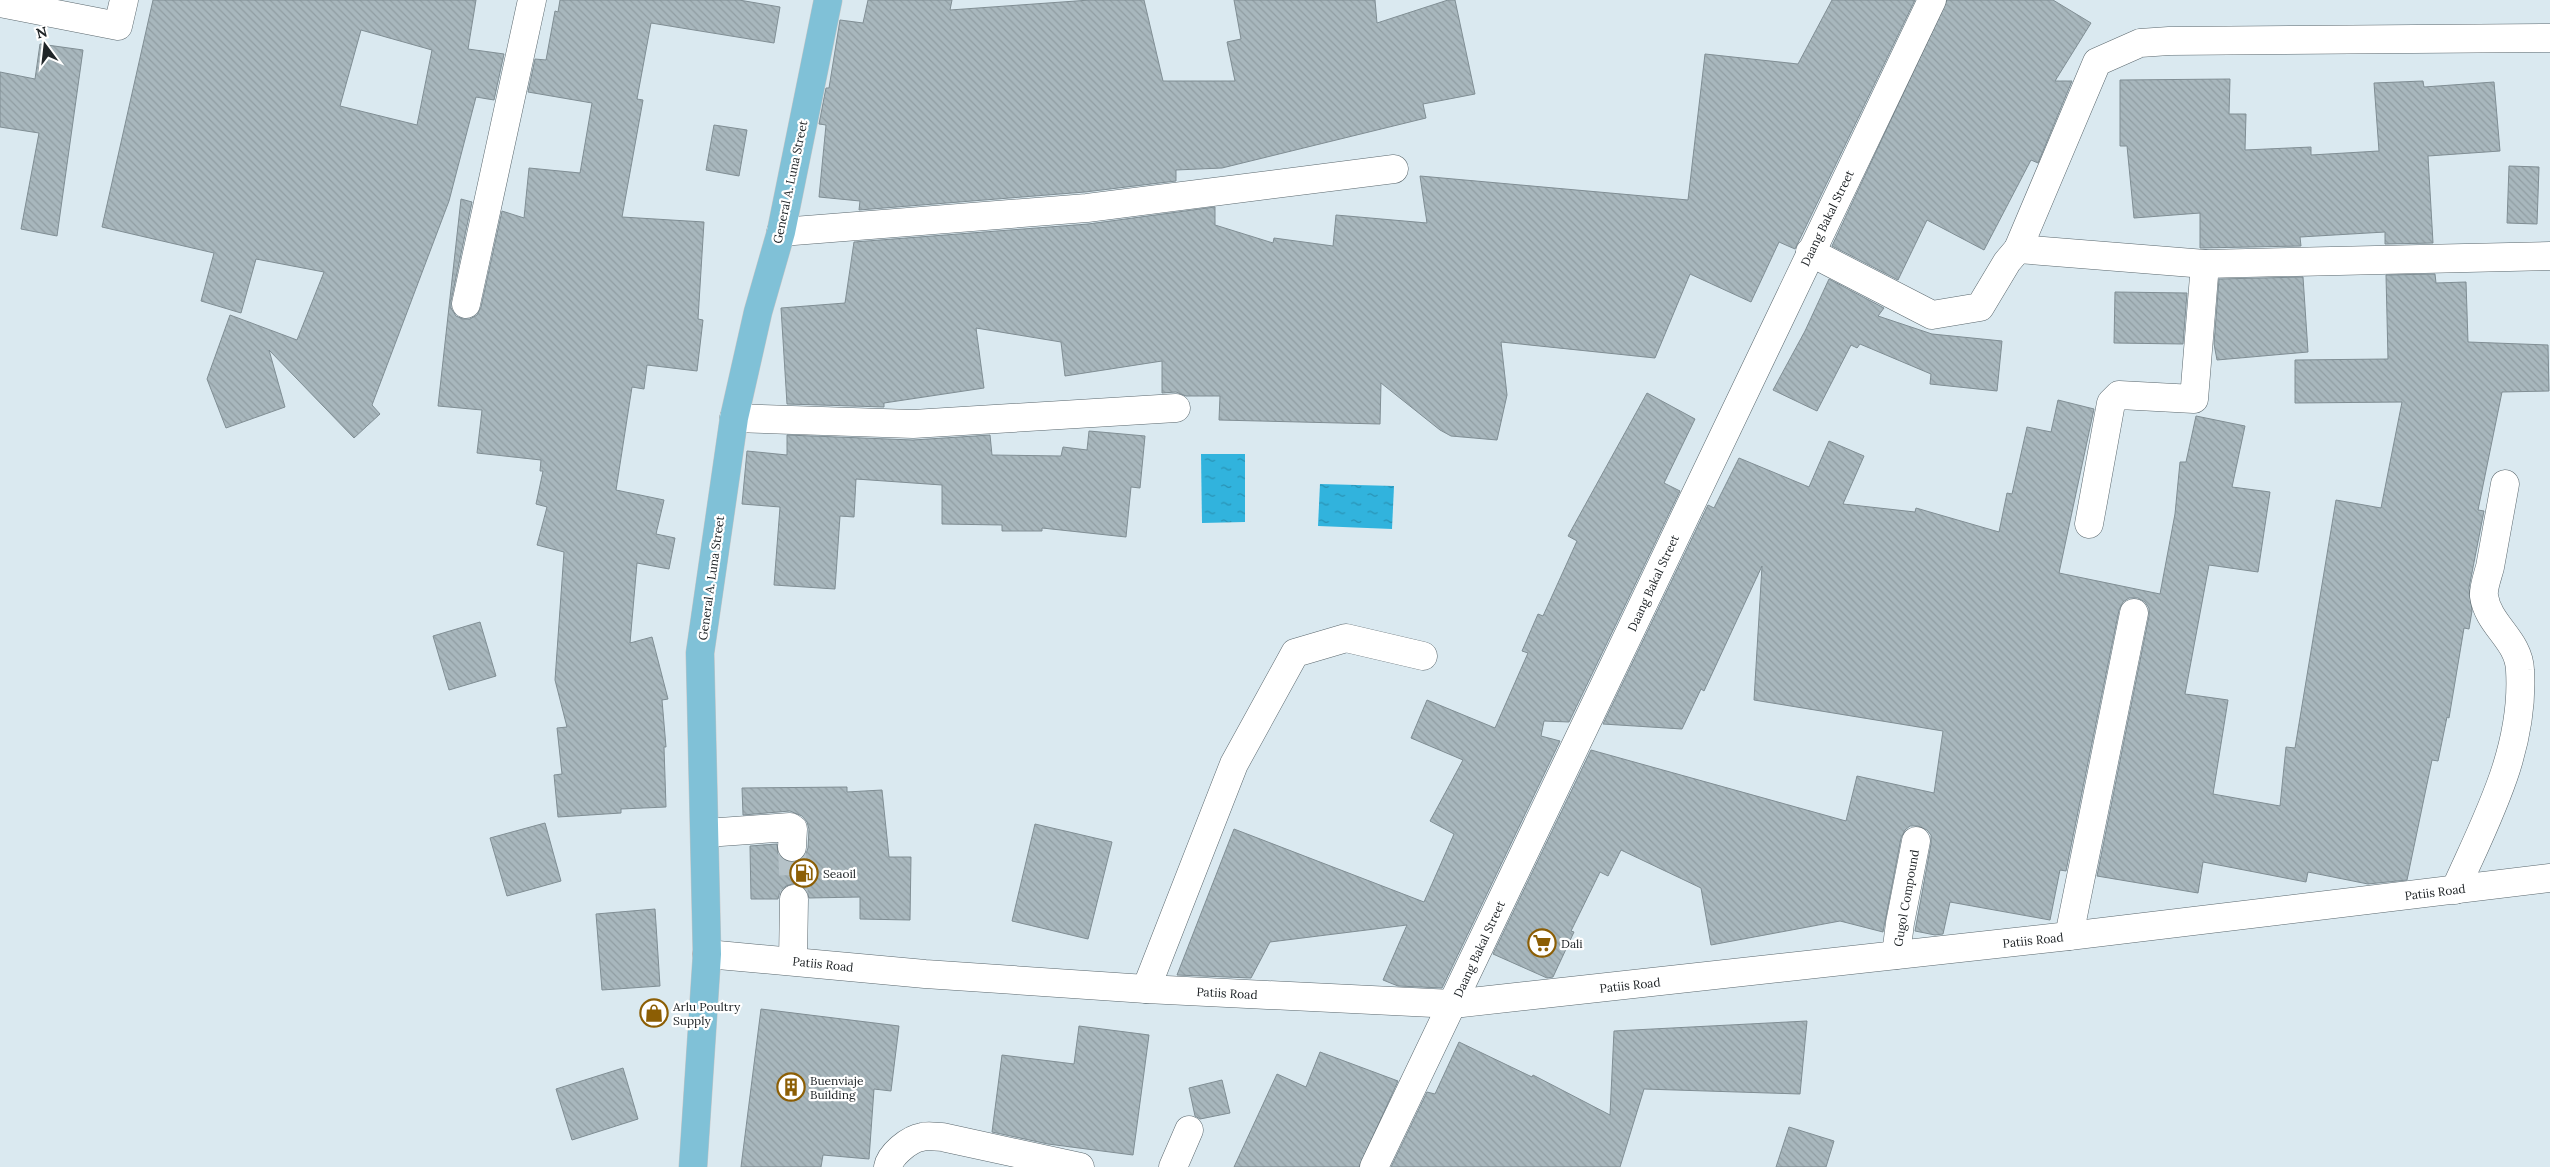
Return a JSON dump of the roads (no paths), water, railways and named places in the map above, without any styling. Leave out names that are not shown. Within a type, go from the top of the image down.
[{"type":"main road","name":"General A. Luna Street","points":[[693,1167],[708,954],[700,653],[734,418],[758,312],[781,232],[828,0]]},
{"type":"street","points":[[0,3],[118,26],[124,0]]},
{"type":"street","points":[[466,304],[532,0]]},
{"type":"street","name":"Daang Bakal Street","points":[[1374,1167],[1932,0]]},
{"type":"street","points":[[1810,252],[1932,315],[1980,307],[2007,262],[2018,249],[2097,62],[2140,43],[2169,40],[2550,38]]},
{"type":"street","points":[[781,232],[1086,208],[1394,170]]},
{"type":"street","points":[[2018,249],[2204,264],[2550,256]]},
{"type":"street","points":[[2089,524],[2111,403],[2119,395],[2194,399],[2204,264]]},
{"type":"street","points":[[734,418],[913,424],[1176,408]]},
{"type":"street","points":[[2455,890],[2503,781],[2514,747],[2520,708],[2519,659],[2515,648],[2492,616],[2484,596],[2505,484]]},
{"type":"street","points":[[2069,936],[2134,613]]},
{"type":"street","points":[[1146,989],[1234,764],[1295,653],[1346,638],[1423,656]]},
{"type":"street","points":[[706,833],[790,828],[793,829],[792,847]]},
{"type":"street","name":"Gugol Compound","points":[[1896,956],[1900,924],[1916,841]]},
{"type":"street","name":"Patiis Road","points":[[708,954],[925,974],[1146,989],[1453,1004],[1896,956],[2550,878]]},
{"type":"street","points":[[793,961],[794,899]]},
{"type":"street","points":[[1173,1167],[1189,1130]]},
{"type":"street","points":[[888,1167],[889,1160],[902,1148],[921,1137],[942,1137],[1080,1167]]},
{"type":"water","points":[[1201,454],[1245,454],[1245,522],[1202,523]]},
{"type":"water","points":[[1320,484],[1394,486],[1392,529],[1318,526]]},
{"type":"tunnel","points":[[792,847],[794,899]]},
{"type":"place","name":"Seaoil","points":[[804,873]]},
{"type":"place","name":"Dali","points":[[1542,943]]},
{"type":"place","name":"Arlu Poultry Supply","points":[[654,1013]]},
{"type":"place","name":"Buenviaje Building","points":[[791,1087]]}]
